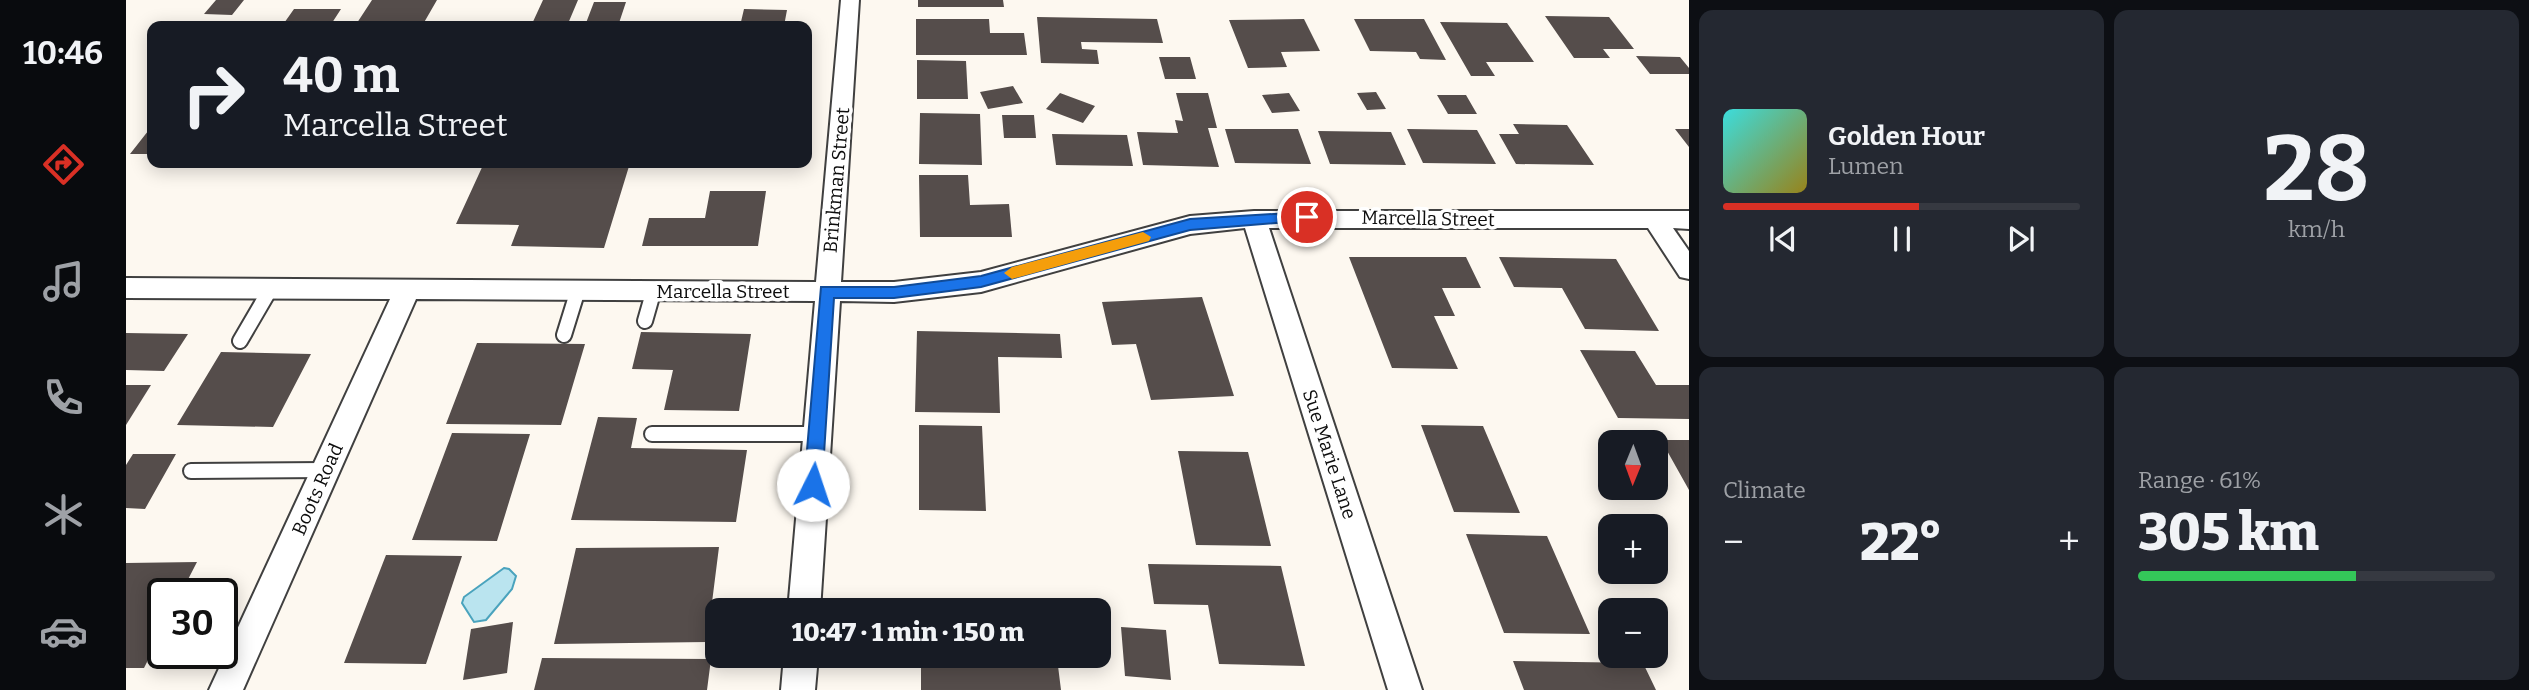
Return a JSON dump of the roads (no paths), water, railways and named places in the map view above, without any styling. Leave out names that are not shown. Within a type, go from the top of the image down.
[{"type":"street","name":"Brinkman Street","points":[[805,598],[850,0]]},
{"type":"street","name":"Marcella Street","points":[[126,288],[894,292],[981,282],[1190,225],[1254,219],[1307,217],[1689,220]]},
{"type":"street","name":"Sue Marie Lane","points":[[1254,219],[1405,690]]},
{"type":"street","points":[[1655,220],[1689,270]]},
{"type":"street","name":"Boots Road","points":[[226,690],[408,288]]},
{"type":"street","points":[[798,690],[799,668]]},
{"type":"lane","points":[[240,341],[271,288]]},
{"type":"lane","points":[[564,335],[578,289]]},
{"type":"lane","points":[[645,321],[654,290]]},
{"type":"lane","points":[[652,434],[817,435]]},
{"type":"lane","points":[[191,471],[326,470]]},
{"type":"water","points":[[504,568],[516,576],[512,589],[486,620],[474,622],[462,603],[464,597]]}]
